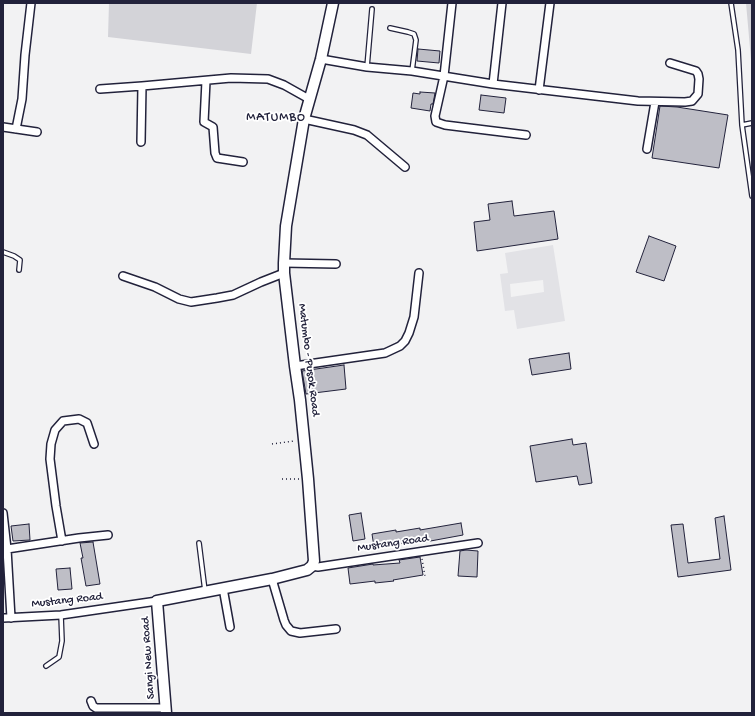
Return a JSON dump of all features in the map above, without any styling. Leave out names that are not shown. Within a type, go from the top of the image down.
[{"type":"street","points":[[16,129],[22,98],[31,3]]},
{"type":"street","name":"Matumbo - Pusok Road","points":[[312,566],[314,561],[308,479],[284,268],[286,226],[304,119],[321,59],[333,3]]},
{"type":"street","points":[[452,3],[444,76],[435,116],[436,122],[445,125],[526,135]]},
{"type":"street","points":[[493,84],[502,3]]},
{"type":"street","points":[[539,90],[550,3]]},
{"type":"street","points":[[321,59],[367,67],[412,71],[493,84],[638,101],[685,102],[692,100],[698,94],[698,74],[696,71],[670,63]]},
{"type":"street","points":[[100,88],[142,86],[231,78],[268,79],[284,85],[309,99]]},
{"type":"street","points":[[206,80],[204,122],[214,127],[215,153],[217,158],[243,162]]},
{"type":"street","points":[[141,142],[142,86]]},
{"type":"street","points":[[647,149],[655,102]]},
{"type":"street","points":[[304,119],[354,130],[367,135],[405,167]]},
{"type":"street","points":[[3,126],[37,132]]},
{"type":"street","points":[[123,276],[156,287],[179,299],[191,302],[234,295],[261,282],[284,268],[336,264]]},
{"type":"street","points":[[295,366],[385,353],[400,346],[406,341],[414,317],[419,273]]},
{"type":"street","points":[[62,541],[50,459],[51,444],[55,430],[63,420],[79,419],[87,423],[94,444]]},
{"type":"street","points":[[3,513],[7,549],[11,618]]},
{"type":"street","points":[[7,549],[79,538],[108,536]]},
{"type":"street","name":"Mustang Road","points":[[312,566],[478,543]]},
{"type":"street","points":[[157,601],[272,579],[307,570],[312,566]]},
{"type":"street","points":[[272,579],[284,620],[291,631],[300,633],[336,629]]},
{"type":"street","points":[[224,588],[230,627]]},
{"type":"street","name":"Mustang Road","points":[[3,618],[60,615],[157,601]]},
{"type":"street","name":"Sangi New Road","points":[[157,601],[166,711]]},
{"type":"street","points":[[91,701],[93,706],[96,708],[166,711]]},
{"type":"lane","points":[[731,3],[738,50],[742,125],[752,196]]},
{"type":"lane","points":[[367,67],[372,9]]},
{"type":"lane","points":[[390,28],[414,34],[416,40],[412,71]]},
{"type":"lane","points":[[742,125],[752,124]]},
{"type":"lane","points":[[3,252],[20,260],[19,270]]},
{"type":"lane","points":[[199,543],[205,592]]},
{"type":"lane","points":[[46,666],[58,657],[62,641],[60,615]]},
{"type":"path","points":[[272,444],[304,440]]},
{"type":"path","points":[[282,479],[308,479]]},
{"type":"path","points":[[421,552],[425,576]]},
{"type":"shaded area","points":[[109,3],[257,3],[251,54],[108,37]]},
{"type":"shaded area","points":[[746,3],[752,3],[752,71]]},
{"type":"shaded area","points":[[553,245],[565,321],[517,329],[514,310],[505,311],[500,274],[508,273],[505,253]],"holes":[[[543,280],[544,292],[511,297],[510,284]]]},
{"type":"building","points":[[418,49],[440,51],[439,63],[417,61]]},
{"type":"building","points":[[420,92],[435,93],[430,111],[411,108],[413,93],[420,94]]},
{"type":"building","points":[[481,95],[506,98],[504,113],[479,110]]},
{"type":"building","points":[[660,106],[677,107],[728,115],[719,168],[652,158]]},
{"type":"building","points":[[512,201],[514,216],[554,211],[558,239],[477,251],[474,222],[490,220],[488,204]]},
{"type":"building","points":[[649,236],[676,246],[664,281],[636,272]]},
{"type":"building","points":[[569,353],[571,369],[532,375],[529,359]]},
{"type":"building","points":[[344,365],[346,389],[306,394],[302,371]]},
{"type":"building","points":[[572,439],[573,445],[586,443],[592,483],[579,485],[577,476],[536,482],[530,446]]},
{"type":"building","points":[[361,513],[365,539],[353,541],[349,515]]},
{"type":"building","points":[[724,516],[731,570],[678,577],[671,525],[683,524],[688,563],[720,559],[715,518]]},
{"type":"building","points":[[461,523],[463,535],[425,542],[425,540],[374,547],[372,534],[420,528],[420,530]]},
{"type":"building","points":[[29,524],[30,540],[13,541],[11,526]]},
{"type":"building","points":[[93,542],[100,584],[86,586],[80,543]]},
{"type":"building","points":[[460,551],[478,551],[477,577],[458,576]]},
{"type":"building","points":[[420,557],[423,575],[393,580],[394,581],[375,583],[375,581],[350,584],[348,568],[373,564],[400,563],[399,560]]},
{"type":"building","points":[[70,568],[72,589],[58,590],[56,569]]},
{"type":"district","name":"MATUMBO","points":[[276,118]]}]
